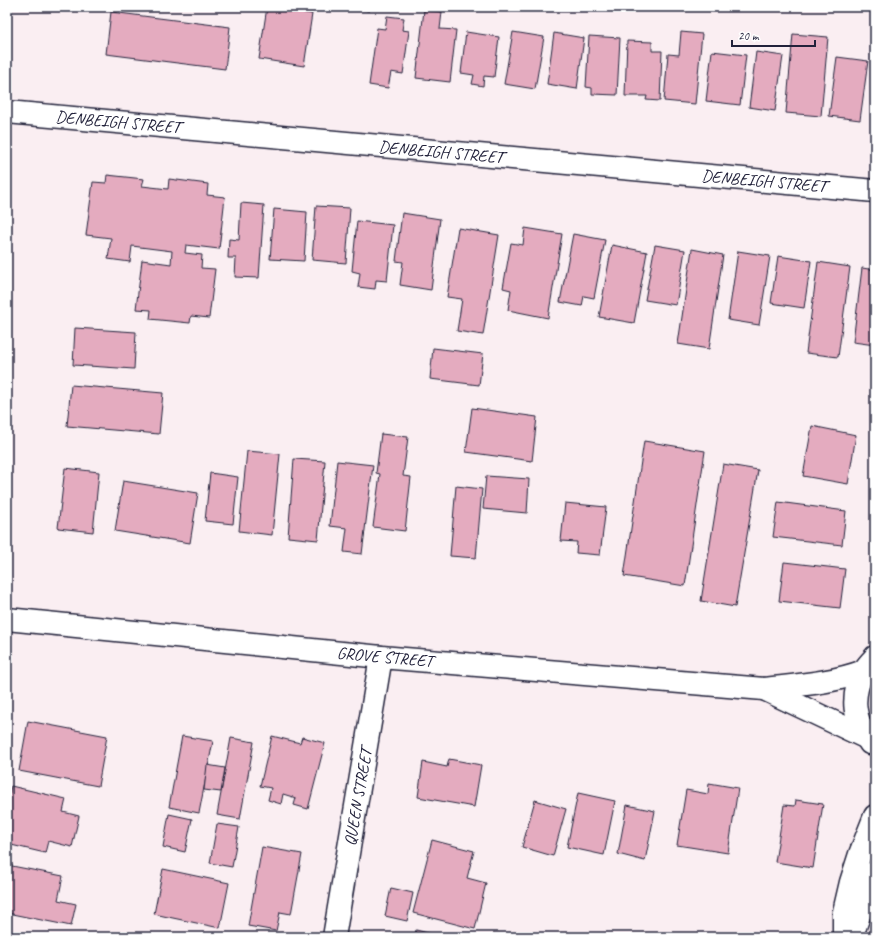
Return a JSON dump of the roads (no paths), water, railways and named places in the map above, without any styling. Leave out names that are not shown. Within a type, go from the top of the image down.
[{"type":"street","name":"DENBEIGH STREET","points":[[7,112],[875,191]]},
{"type":"street","name":"GROVE STREET","points":[[7,619],[381,657],[764,689],[802,685],[849,676],[869,664]]},
{"type":"street","name":"QUEEN STREET","points":[[334,937],[381,657]]},
{"type":"street","points":[[869,664],[856,690],[855,710],[861,730],[871,743]]},
{"type":"street","name":"GROVE STREET","points":[[764,689],[871,743]]},
{"type":"street","points":[[844,937],[844,912],[851,882],[875,816]]},
{"type":"street","points":[[851,937],[875,872]]}]
